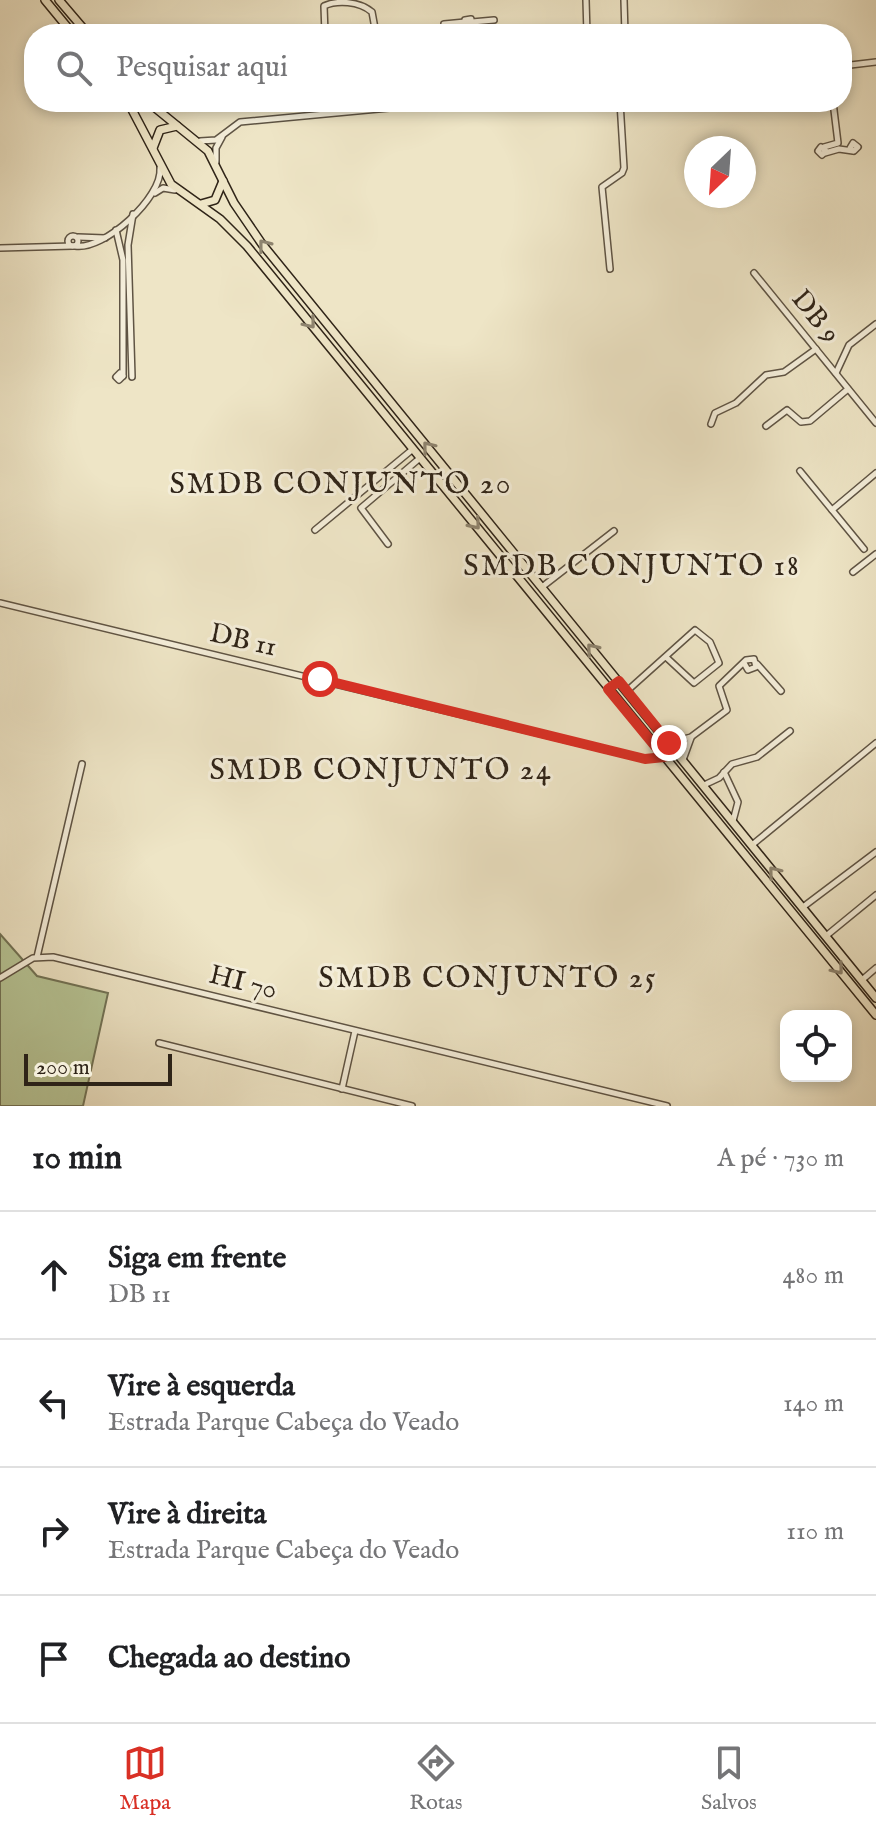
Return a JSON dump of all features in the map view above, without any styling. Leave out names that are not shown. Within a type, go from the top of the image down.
[{"type":"main road","points":[[45,0],[65,24]]},
{"type":"main road","points":[[59,0],[79,24]]},
{"type":"main road","points":[[133,112],[160,168],[177,190],[201,204],[247,246],[876,1015]]},
{"type":"main road","points":[[160,112],[200,141],[216,162],[223,181],[262,244],[876,998]]},
{"type":"main road","points":[[153,148],[160,130],[177,126]]},
{"type":"main road","points":[[201,204],[215,200],[223,181]]},
{"type":"main road","points":[[608,689],[619,681]]},
{"type":"main road","points":[[735,844],[747,839]]},
{"type":"street","points":[[325,24],[324,6],[332,0],[345,0],[359,3],[372,12],[374,24]]},
{"type":"street","points":[[586,0],[587,24]]},
{"type":"street","points":[[624,0],[625,24]]},
{"type":"street","points":[[444,24],[494,20]]},
{"type":"street","points":[[852,65],[873,63],[876,69]]},
{"type":"street","points":[[200,141],[222,136],[240,122],[349,112]]},
{"type":"street","points":[[610,269],[601,190],[624,168],[621,112]]},
{"type":"street","points":[[834,112],[838,143]]},
{"type":"street","points":[[216,162],[216,148],[222,136]]},
{"type":"street","points":[[838,143],[853,147],[825,150],[838,143]]},
{"type":"street","points":[[154,193],[160,182],[160,168]]},
{"type":"street","points":[[0,248],[93,246],[116,230],[154,193],[163,188],[177,190]]},
{"type":"street","points":[[132,377],[128,245],[133,214]]},
{"type":"street","points":[[116,230],[123,260],[123,367],[120,376]]},
{"type":"street","points":[[50,247],[72,236],[109,236]]},
{"type":"street","points":[[74,246],[78,237]]},
{"type":"street","points":[[68,239],[74,246]]},
{"type":"street","name":"DB 9","points":[[754,273],[876,423]]},
{"type":"street","points":[[836,374],[849,345],[876,324]]},
{"type":"street","points":[[711,424],[715,413],[736,403],[766,375],[784,372],[816,349]]},
{"type":"street","points":[[766,426],[787,410],[801,422],[810,421],[848,389]]},
{"type":"street","points":[[315,530],[413,449]]},
{"type":"street","points":[[388,544],[361,508],[421,458]]},
{"type":"street","points":[[800,471],[864,549]]},
{"type":"street","points":[[832,510],[876,473]]},
{"type":"street","points":[[542,587],[614,531]]},
{"type":"street","points":[[853,572],[876,554]]},
{"type":"street","name":"DB 11","points":[[0,603],[645,759],[664,757]]},
{"type":"street","points":[[627,691],[698,630],[710,642],[719,663],[694,683],[667,658]]},
{"type":"street","points":[[669,743],[691,737],[727,710],[728,705],[719,686],[744,663],[748,670],[756,663],[781,691]]},
{"type":"street","points":[[704,785],[732,764],[760,755],[790,731]]},
{"type":"street","points":[[683,760],[691,737]]},
{"type":"street","points":[[747,839],[876,743]]},
{"type":"street","points":[[0,978],[37,957],[82,764]]},
{"type":"street","points":[[724,772],[738,802],[733,821]]},
{"type":"street","points":[[803,907],[876,852]]},
{"type":"street","points":[[826,936],[876,895]]},
{"type":"street","name":"HI 70","points":[[37,957],[53,957],[667,1106]]},
{"type":"street","points":[[862,980],[876,968]]},
{"type":"street","points":[[342,1089],[355,1031]]},
{"type":"street","points":[[159,1043],[412,1106]]},
{"type":"green space","points":[[0,934],[37,976],[108,993],[83,1106],[0,1106]]},
{"type":"district","name":"SMDB CONJUNTO 20","points":[[341,485]]},
{"type":"district","name":"SMDB CONJUNTO 18","points":[[632,567]]},
{"type":"district","name":"SMDB CONJUNTO 24","points":[[381,771]]},
{"type":"district","name":"SMDB CONJUNTO 25","points":[[488,979]]},
{"type":"route","points":[[320,679],[645,759],[664,757],[608,689],[619,681],[669,743]]}]
